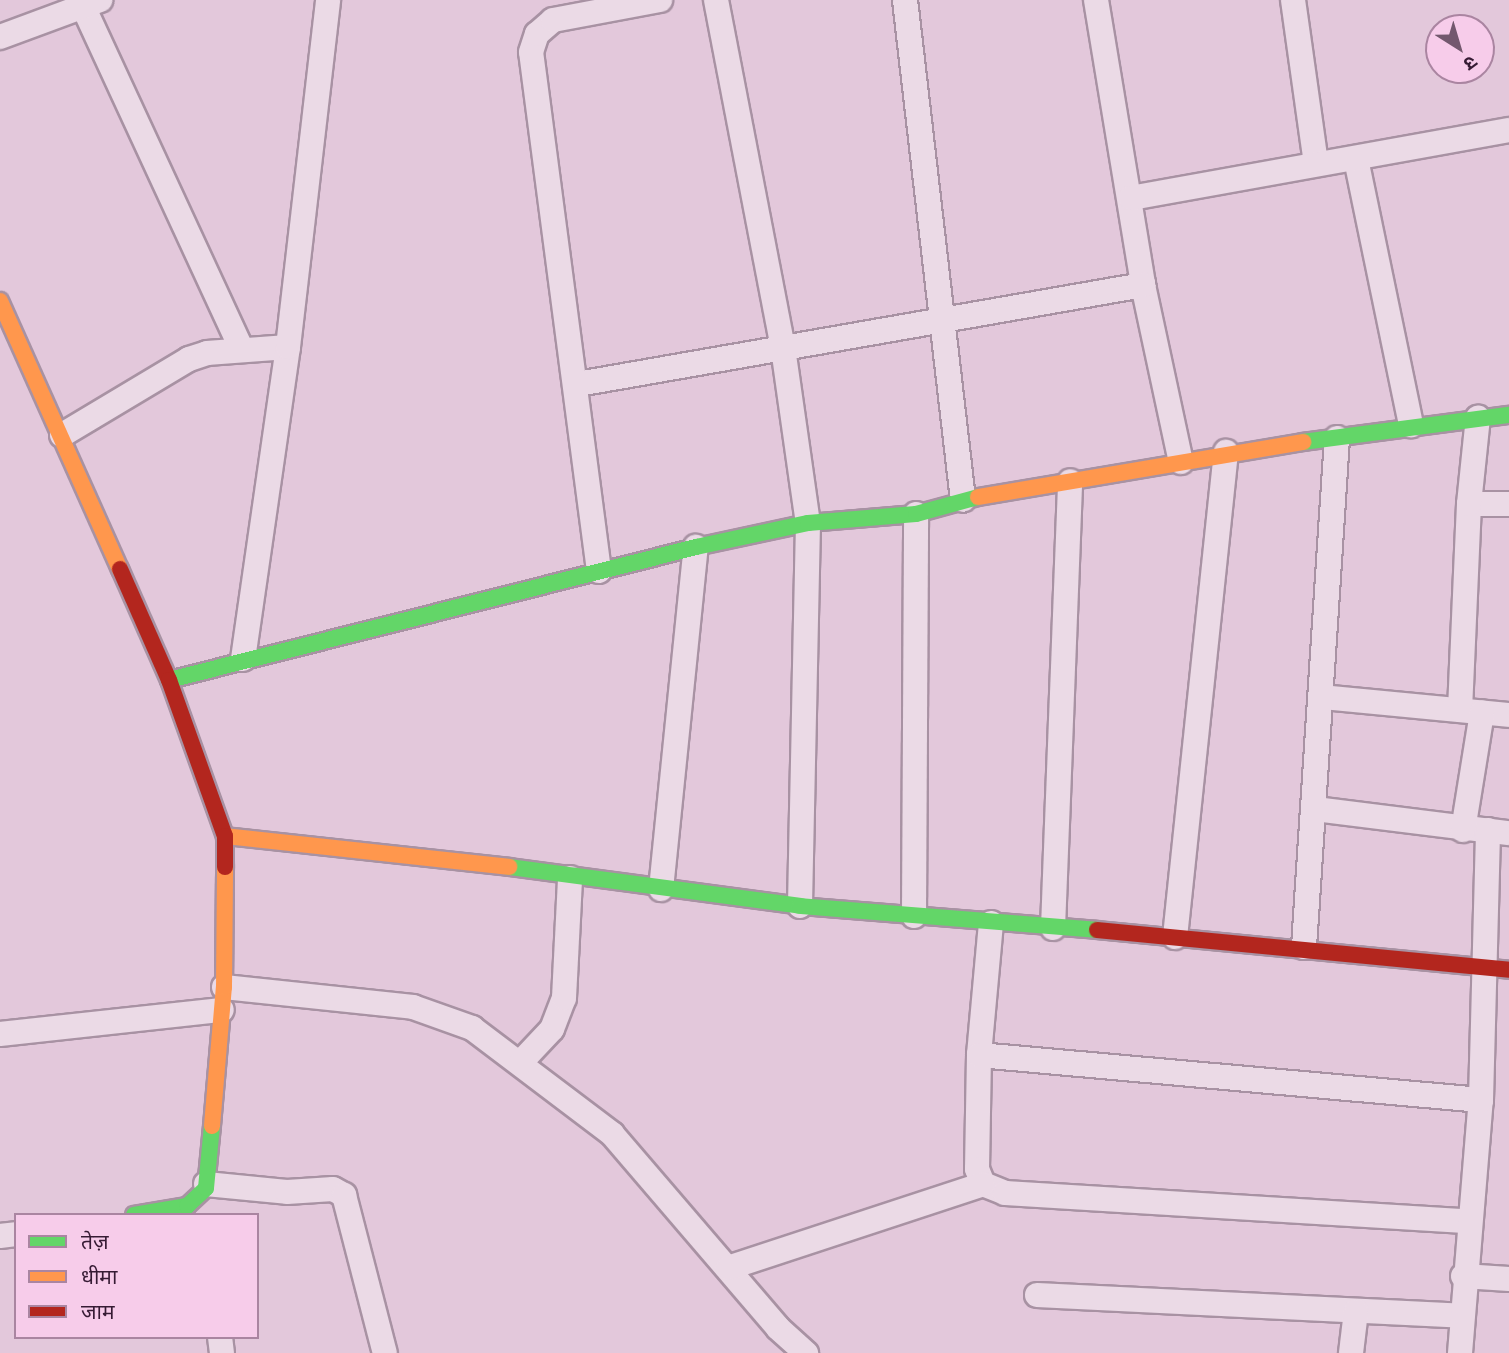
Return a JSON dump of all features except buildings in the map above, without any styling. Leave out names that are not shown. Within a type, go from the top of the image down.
[{"type":"street","points":[[243,659],[288,347],[328,0]]},
{"type":"street","points":[[599,571],[578,384],[531,52],[537,34],[553,20],[660,0]]},
{"type":"street","points":[[716,0],[783,348],[808,523],[800,906]]},
{"type":"street","points":[[905,0],[963,500]]},
{"type":"street","points":[[1096,0],[1143,285],[1181,462]]},
{"type":"street","points":[[1293,0],[1316,163]]},
{"type":"street","points":[[0,37],[91,3],[242,350]]},
{"type":"street","points":[[1130,198],[1509,130]]},
{"type":"street","points":[[1356,159],[1411,425]]},
{"type":"street","points":[[578,384],[1143,285]]},
{"type":"street","points":[[0,301],[169,680],[225,836],[223,998],[203,1199]]},
{"type":"street","points":[[62,435],[189,359],[242,350],[288,347]]},
{"type":"street","points":[[169,680],[243,659],[696,547],[808,523],[916,514],[963,500],[1226,452],[1411,425],[1509,415]]},
{"type":"street","points":[[1463,830],[1471,711],[1469,504],[1478,417]]},
{"type":"street","points":[[1304,947],[1315,809],[1336,438]]},
{"type":"street","points":[[1175,937],[1226,452]]},
{"type":"street","points":[[1053,928],[1070,481]]},
{"type":"street","points":[[1469,504],[1509,504]]},
{"type":"street","points":[[914,916],[916,514]]},
{"type":"street","points":[[661,890],[696,547]]},
{"type":"street","points":[[1322,697],[1509,715]]},
{"type":"street","points":[[1315,809],[1463,830],[1498,832],[1498,969],[1463,1276],[1460,1353]]},
{"type":"street","points":[[225,836],[442,858],[570,878],[800,906],[1304,947],[1498,969]]},
{"type":"street","points":[[521,1062],[552,1029],[562,1006],[570,878]]},
{"type":"street","points":[[983,1184],[977,1169],[979,1055],[991,923]]},
{"type":"street","points":[[0,1034],[223,998],[413,1007],[472,1028],[521,1062],[612,1133],[778,1328],[806,1353]]},
{"type":"street","points":[[979,1055],[1481,1100]]},
{"type":"street","points":[[728,1268],[983,1184],[1005,1193],[1469,1221]]},
{"type":"street","points":[[146,1213],[187,1206],[203,1199],[333,1189],[344,1195],[385,1353]]},
{"type":"street","points":[[1463,1276],[1509,1279]]},
{"type":"street","points":[[1037,1295],[1462,1315]]},
{"type":"street","points":[[1351,1353],[1356,1311]]},
{"type":"traffic: fast","points":[[1303,442],[1509,415]]},
{"type":"traffic: fast","points":[[169,680],[696,547],[808,523],[916,514],[978,497]]},
{"type":"traffic: fast","points":[[509,867],[800,906],[1097,930]]},
{"type":"traffic: fast","points":[[146,1213],[187,1206],[206,1188],[212,1126]]},
{"type":"traffic: slow","points":[[0,301],[120,569]]},
{"type":"traffic: slow","points":[[978,497],[1303,442]]},
{"type":"traffic: slow","points":[[225,836],[509,867]]},
{"type":"traffic: slow","points":[[212,1126],[224,987],[225,867]]},
{"type":"traffic: jam","points":[[120,569],[169,680],[225,836],[225,867]]},
{"type":"traffic: jam","points":[[1097,930],[1509,970]]}]
